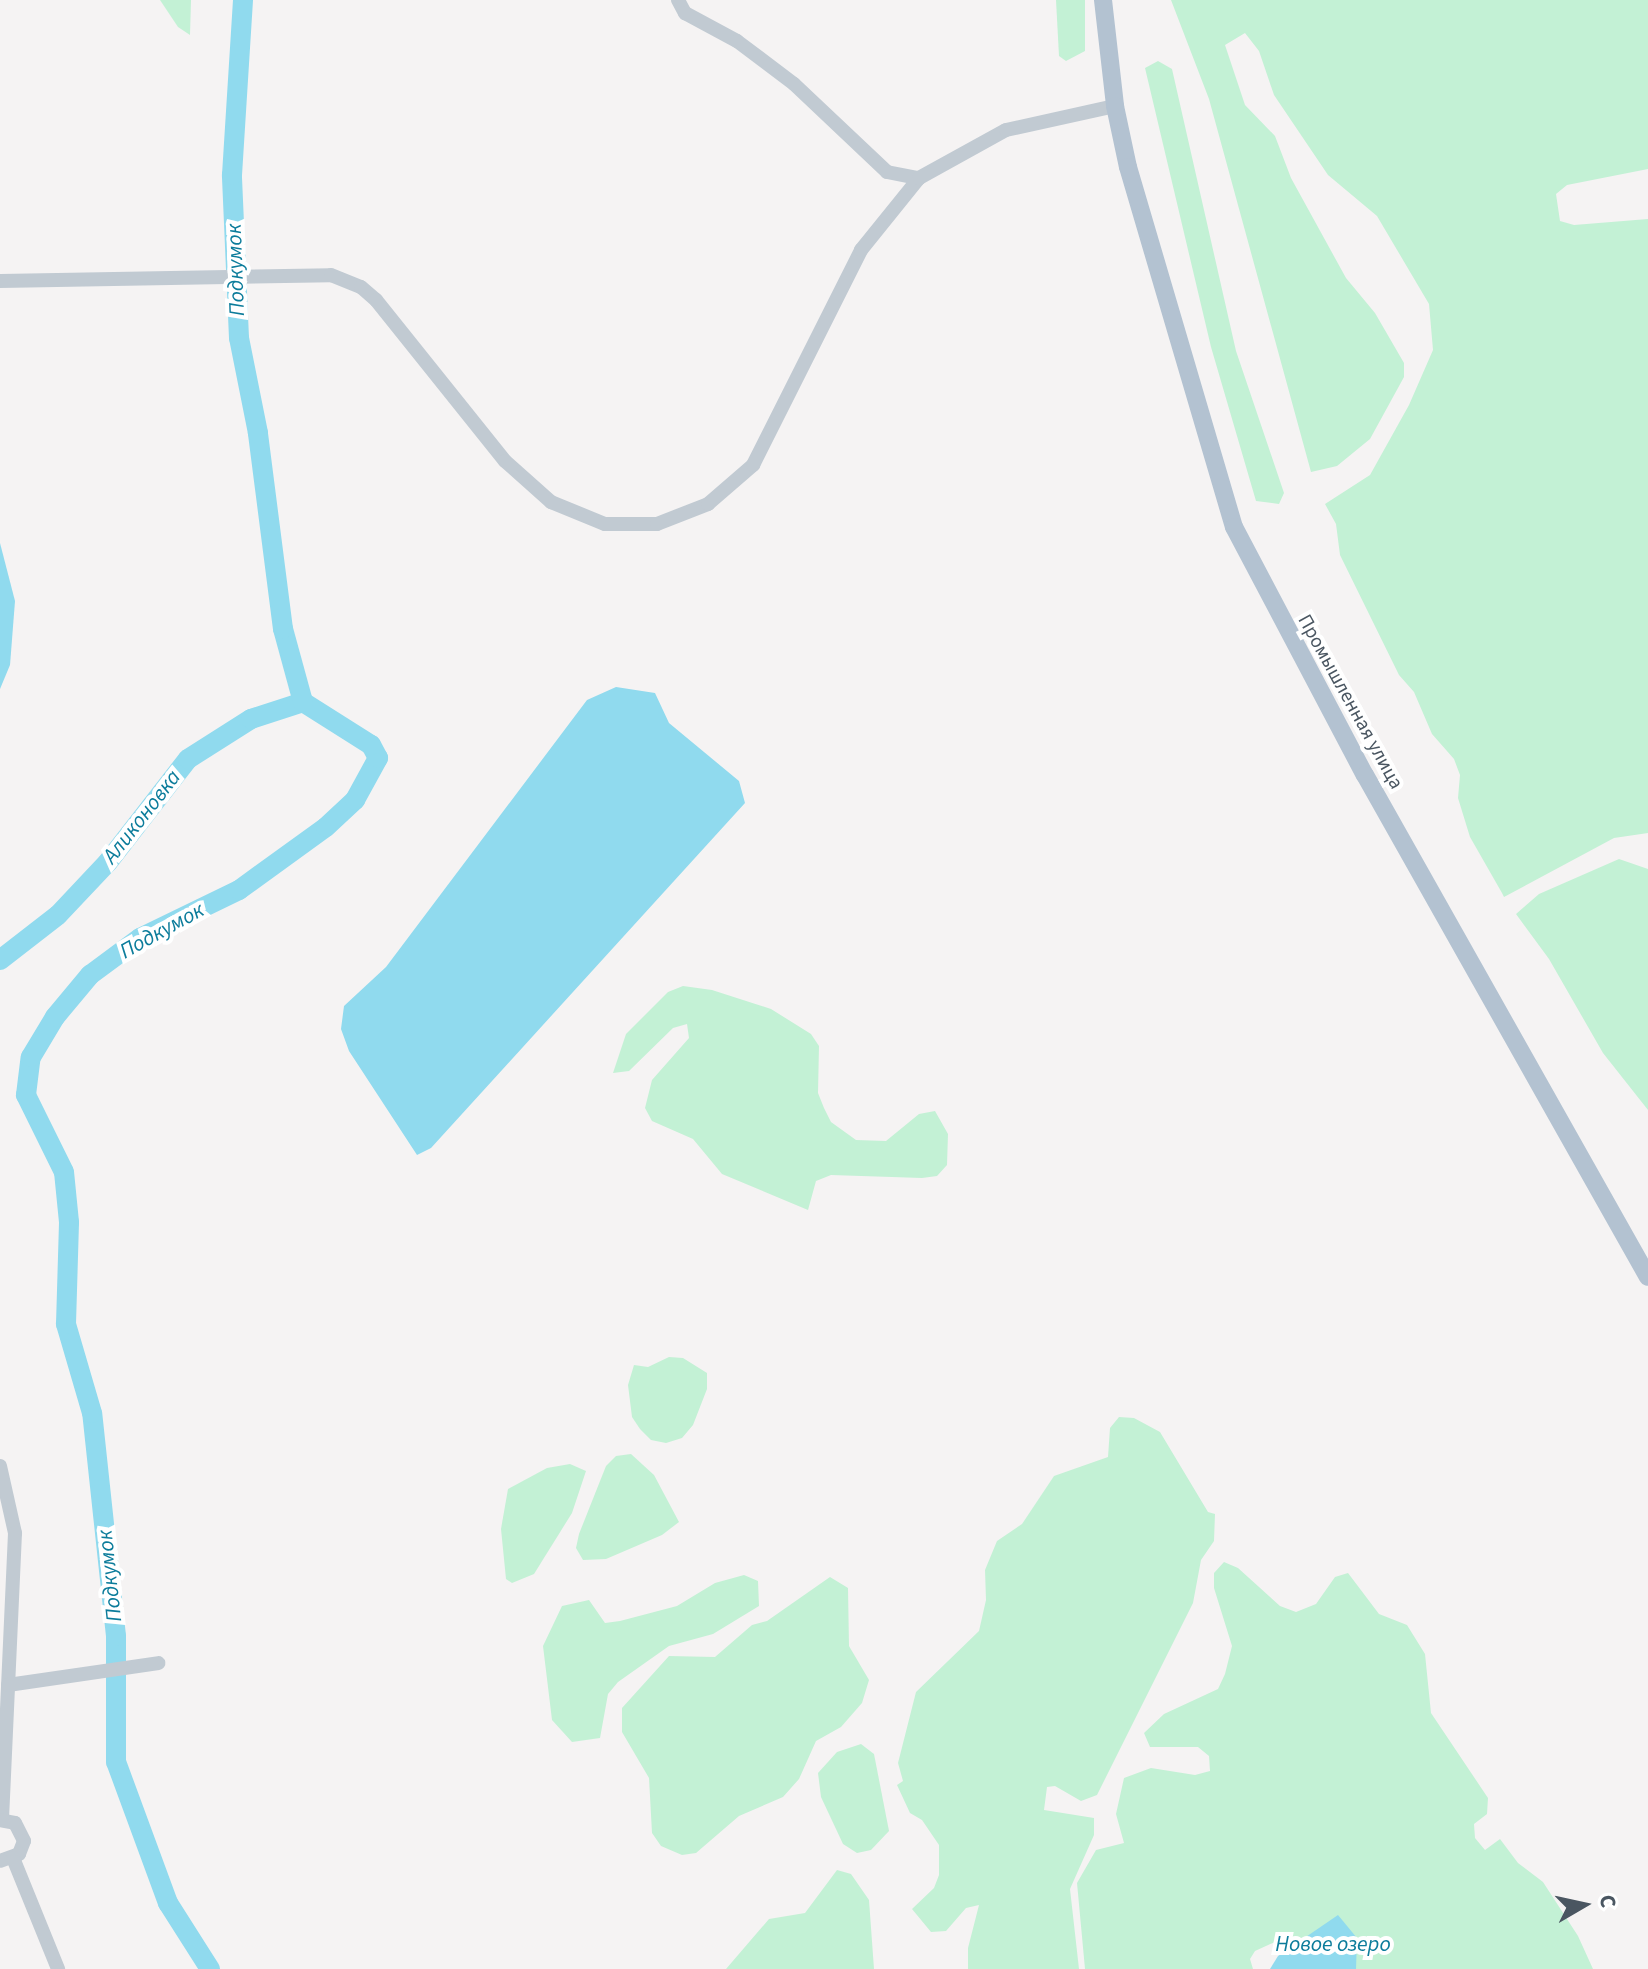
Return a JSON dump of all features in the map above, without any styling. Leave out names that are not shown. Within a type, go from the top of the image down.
[{"type":"main road","name":"Промышленная улица","points":[[1103,0],[1115,106],[1178,349],[1240,540],[1365,775],[1648,1277]]},
{"type":"street","points":[[678,0],[685,13],[737,41],[794,84],[887,172],[919,178]]},
{"type":"street","points":[[0,281],[273,273],[331,275],[361,287],[405,332],[505,461],[551,502],[605,524],[657,524],[708,504],[753,465],[861,250],[919,178],[1006,130],[1115,106]]},
{"type":"street","points":[[0,1466],[15,1533],[1,1820],[15,1823],[23,1835],[22,1848],[7,1860],[58,1969]]},
{"type":"street","points":[[0,1662],[8,1685]]},
{"type":"street","points":[[8,1685],[158,1663]]},
{"type":"green space","points":[[160,0],[191,0],[190,35],[178,27]]},
{"type":"green space","points":[[1056,0],[1085,0],[1085,51],[1066,61],[1059,56]]},
{"type":"green space","points":[[1171,0],[1648,0],[1648,169],[1567,185],[1556,194],[1560,221],[1574,225],[1648,219],[1648,833],[1614,838],[1504,897],[1470,837],[1458,798],[1460,775],[1454,759],[1432,734],[1414,692],[1399,675],[1340,555],[1336,524],[1325,504],[1370,475],[1409,405],[1433,350],[1429,304],[1377,216],[1328,175],[1274,95],[1259,51],[1245,33],[1225,45],[1245,105],[1275,136],[1291,178],[1346,278],[1375,313],[1404,363],[1404,377],[1370,439],[1337,466],[1311,472],[1209,99]]},
{"type":"green space","points":[[1158,61],[1172,69],[1236,351],[1284,493],[1279,504],[1256,501],[1211,347],[1145,68]]},
{"type":"green space","points":[[1619,859],[1648,869],[1648,1110],[1603,1053],[1549,959],[1516,914],[1539,894]]},
{"type":"green space","points":[[683,986],[712,990],[771,1009],[811,1034],[819,1046],[818,1093],[824,1108],[831,1122],[856,1140],[886,1141],[919,1114],[935,1111],[948,1134],[947,1165],[937,1176],[922,1178],[831,1175],[816,1181],[808,1210],[722,1174],[693,1139],[652,1121],[645,1108],[652,1080],[689,1038],[687,1024],[673,1028],[629,1071],[613,1073],[626,1034],[668,992]]},
{"type":"green space","points":[[669,1357],[683,1358],[707,1373],[707,1389],[693,1425],[682,1438],[666,1443],[651,1440],[632,1417],[628,1385],[634,1365],[648,1367]]},
{"type":"green space","points":[[1119,1417],[1134,1418],[1160,1432],[1208,1512],[1215,1514],[1214,1541],[1201,1560],[1193,1603],[1097,1795],[1081,1801],[1055,1786],[1047,1787],[1044,1810],[1094,1818],[1094,1835],[1070,1889],[1079,1969],[968,1969],[968,1948],[979,1905],[966,1908],[946,1931],[931,1932],[912,1909],[934,1888],[939,1875],[939,1845],[922,1820],[910,1813],[897,1785],[903,1781],[898,1763],[916,1692],[979,1631],[986,1600],[985,1570],[997,1541],[1022,1524],[1054,1476],[1108,1457],[1110,1428]]},
{"type":"green space","points":[[631,1454],[654,1475],[679,1522],[662,1535],[606,1559],[583,1560],[576,1548],[579,1534],[606,1466],[616,1456]]},
{"type":"green space","points":[[570,1464],[586,1471],[572,1513],[534,1574],[512,1583],[506,1579],[501,1529],[508,1489],[547,1468]]},
{"type":"green space","points":[[1224,1562],[1238,1568],[1280,1606],[1296,1612],[1316,1604],[1335,1577],[1348,1573],[1379,1614],[1407,1625],[1425,1654],[1431,1713],[1488,1798],[1487,1814],[1474,1824],[1475,1838],[1485,1850],[1500,1839],[1518,1863],[1543,1882],[1578,1936],[1593,1969],[1328,1969],[1297,1964],[1285,1944],[1275,1942],[1255,1951],[1250,1959],[1253,1969],[1085,1969],[1077,1883],[1096,1850],[1124,1843],[1116,1814],[1124,1778],[1151,1768],[1195,1775],[1210,1771],[1209,1756],[1198,1747],[1150,1747],[1144,1733],[1164,1714],[1218,1689],[1232,1646],[1214,1588],[1214,1573]]},
{"type":"green space","points":[[744,1575],[758,1581],[759,1606],[713,1634],[669,1646],[618,1682],[608,1694],[600,1738],[572,1742],[552,1720],[543,1646],[562,1606],[589,1600],[605,1623],[620,1621],[677,1606],[715,1583]]},
{"type":"green space","points":[[830,1577],[848,1588],[849,1646],[869,1680],[862,1703],[841,1727],[816,1741],[799,1779],[783,1797],[739,1816],[696,1853],[682,1855],[661,1846],[652,1833],[649,1778],[622,1732],[622,1708],[669,1656],[715,1657],[752,1625],[767,1621]]},
{"type":"green space","points":[[861,1744],[874,1754],[889,1831],[871,1850],[857,1853],[843,1844],[821,1797],[818,1773],[837,1752]]},
{"type":"green space","points":[[837,1870],[851,1874],[869,1900],[874,1969],[726,1969],[769,1919],[805,1913]]},
{"type":"water","points":[[0,543],[15,601],[10,665],[0,689]]},
{"type":"water","points":[[616,687],[655,693],[669,723],[739,781],[745,803],[431,1148],[417,1155],[349,1051],[341,1029],[344,1006],[386,967],[587,700]]},
{"type":"water","name":"Новое озеро","points":[[1338,1915],[1357,1938],[1356,1969],[1270,1969],[1278,1956]]},
{"type":"waterway","name":"Подкумок","points":[[210,1969],[168,1903],[116,1762],[116,1636],[92,1413],[66,1324],[69,1222],[64,1172],[26,1095],[31,1057],[55,1017],[90,975],[140,938],[239,890],[326,827],[355,800],[378,758],[371,745],[303,702],[283,629],[258,433],[239,338],[232,175],[243,0]]},
{"type":"waterway","name":"Аликоновка","points":[[0,960],[58,915],[108,862],[188,759],[251,719],[303,702]]}]
